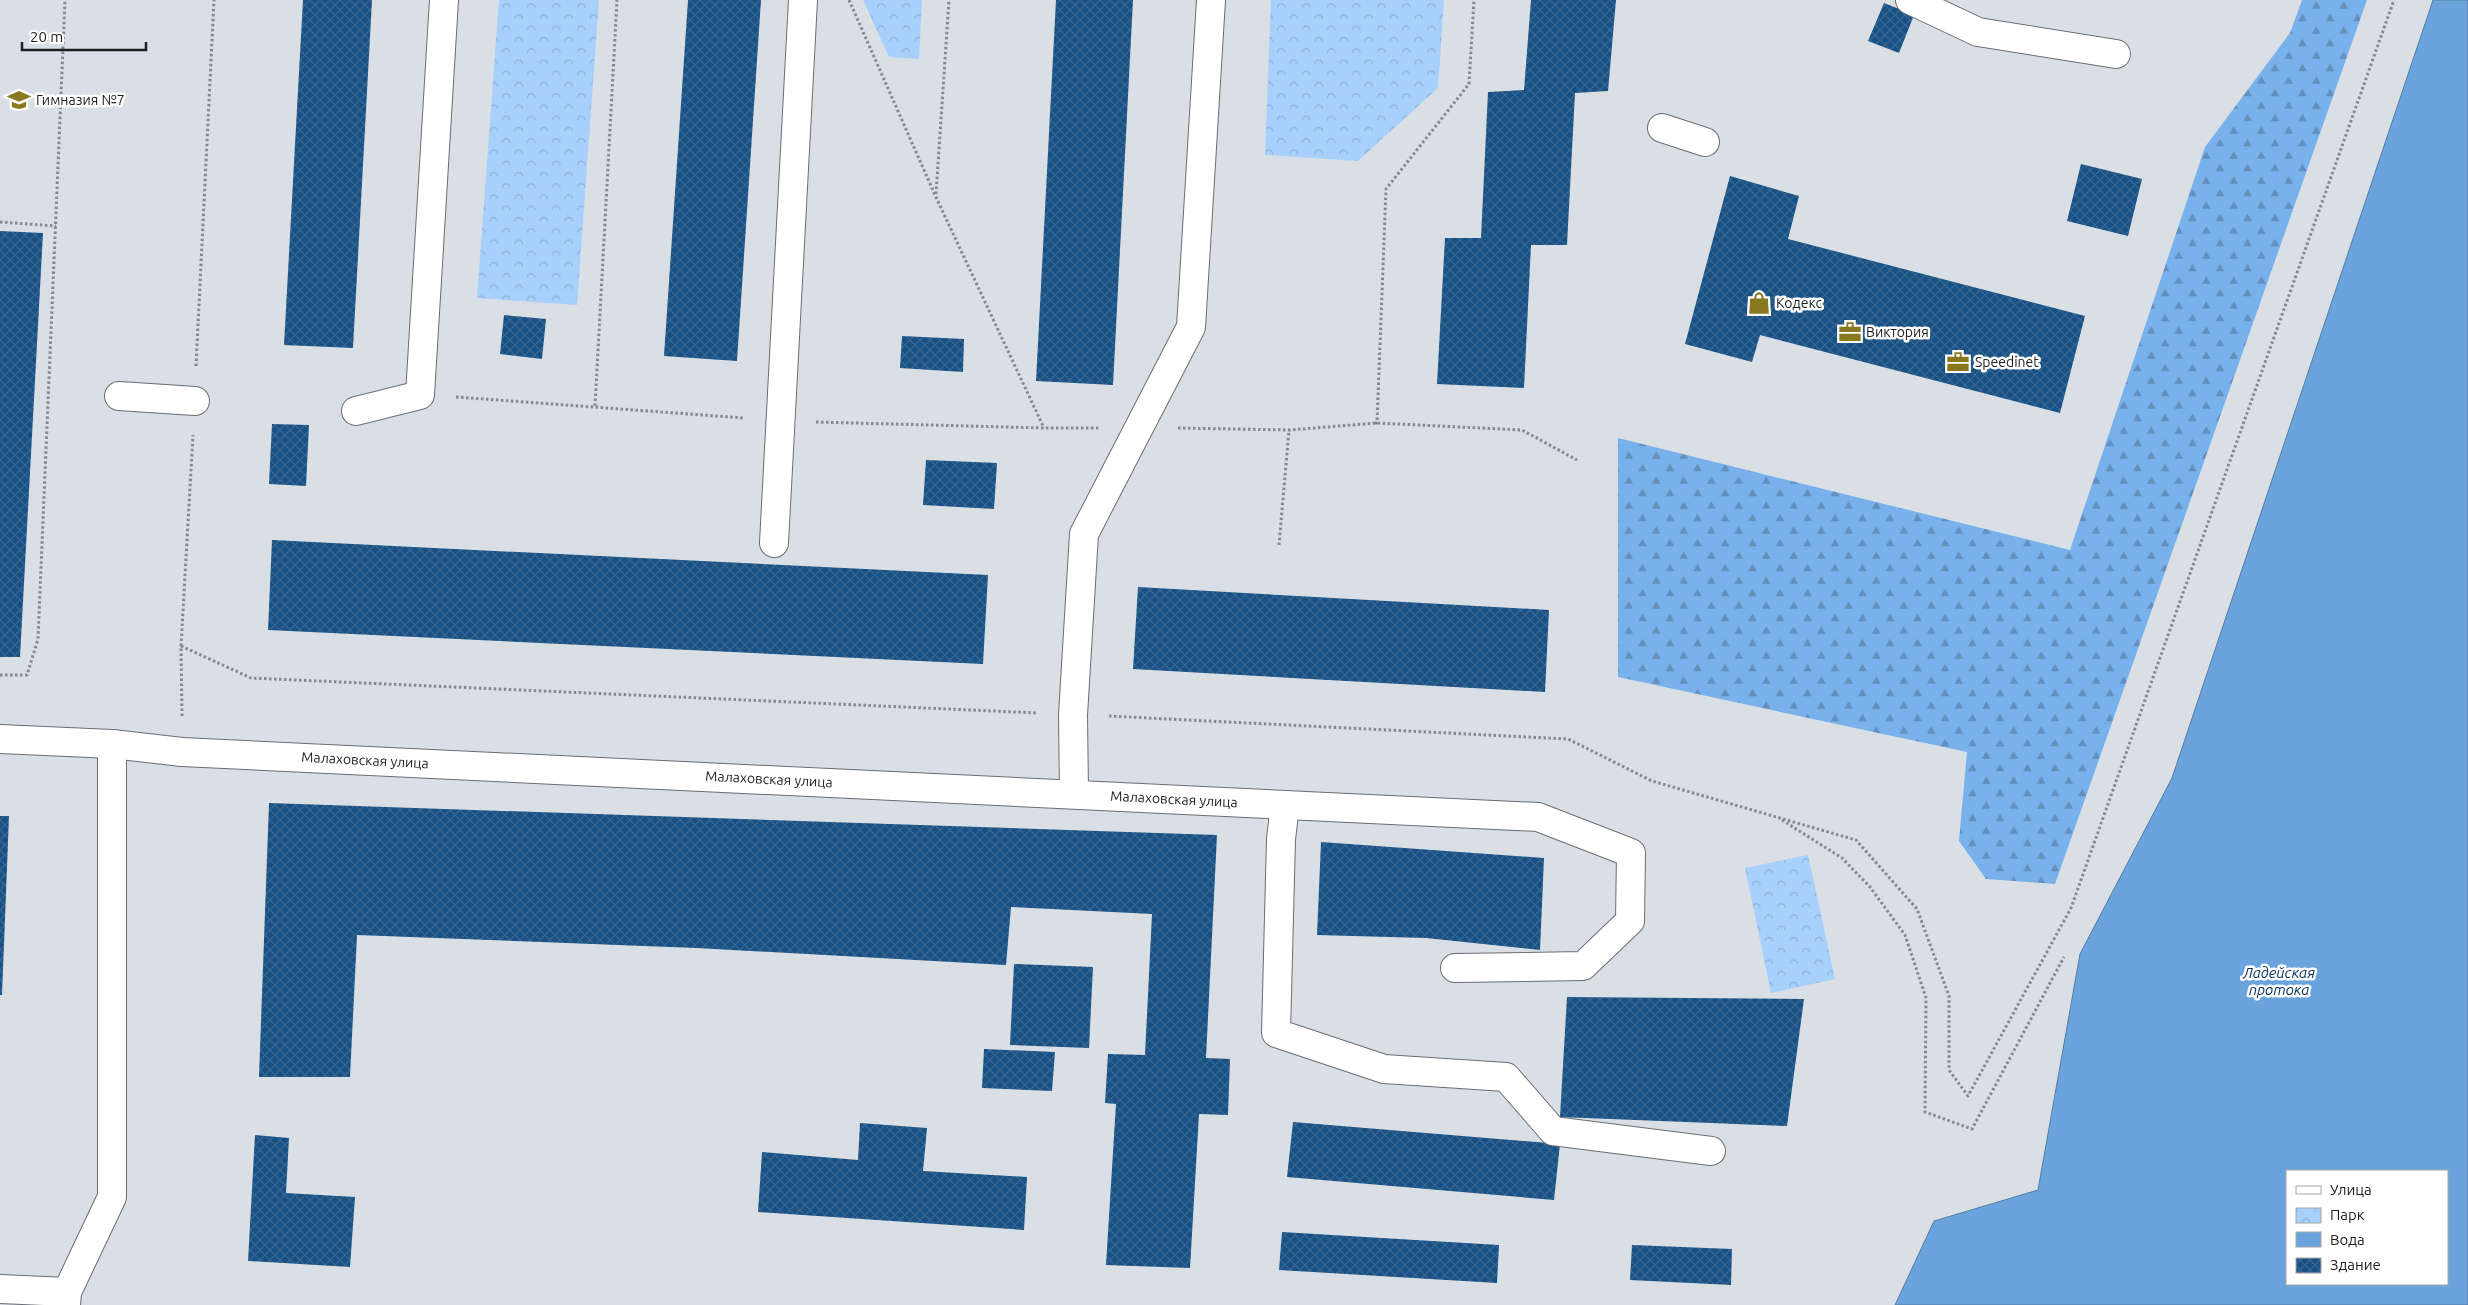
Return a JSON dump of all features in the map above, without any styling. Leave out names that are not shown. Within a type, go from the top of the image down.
[{"type":"street","points":[[356,411],[420,395],[444,0]]},
{"type":"street","points":[[774,543],[802,0]]},
{"type":"street","points":[[1074,793],[1073,715],[1084,534],[1191,327],[1211,0]]},
{"type":"street","points":[[1910,0],[1978,32],[2116,54]]},
{"type":"street","points":[[1662,128],[1705,142]]},
{"type":"street","points":[[119,396],[195,401]]},
{"type":"street","name":"Малаховская улица","points":[[0,739],[112,744],[182,752],[1074,793],[1538,817],[1631,853],[1630,921],[1583,966],[1455,968]]},
{"type":"street","points":[[0,1289],[66,1298],[112,1197],[112,744]]},
{"type":"street","points":[[1285,805],[1281,839],[1276,1033],[1384,1069],[1506,1077],[1553,1131],[1711,1151]]},
{"type":"path","points":[[0,674],[27,676],[38,640],[65,0]]},
{"type":"path","points":[[595,406],[617,0]]},
{"type":"path","points":[[849,0],[936,195],[1044,428]]},
{"type":"path","points":[[936,195],[949,0]]},
{"type":"path","points":[[1377,423],[1386,189],[1469,84],[1474,0]]},
{"type":"path","points":[[181,646],[252,678],[1568,739],[1652,781],[1856,840],[1917,909],[1949,996],[1949,1070],[1968,1096],[2071,908],[2394,0]]},
{"type":"path","points":[[0,222],[56,226]]},
{"type":"path","points":[[420,395],[595,406],[780,421],[1044,428],[1289,430],[1377,423],[1522,430],[1577,460]]},
{"type":"path","points":[[1279,545],[1289,430]]},
{"type":"path","points":[[1777,817],[1842,858],[1870,887],[1904,935],[1926,998],[1925,1112],[1972,1129],[2064,957]]},
{"type":"green space","points":[[499,0],[599,0],[577,305],[477,298]]},
{"type":"green space","points":[[863,0],[922,0],[919,59],[889,57]]},
{"type":"green space","points":[[1271,0],[1444,0],[1438,88],[1358,161],[1265,155]]},
{"type":"green space","points":[[2302,0],[2367,0],[2055,884],[1986,879],[1959,841],[1967,752],[1618,677],[1618,438],[2070,550],[2205,147],[2290,33]]},
{"type":"green space","points":[[1808,855],[1835,979],[1771,993],[1745,868]]},
{"type":"water","name":"Ладейская протока","points":[[2433,0],[2468,0],[2468,1305],[1895,1305],[1934,1221],[2038,1190],[2080,954],[2172,778]]},
{"type":"building","points":[[303,0],[372,0],[353,348],[284,345]]},
{"type":"building","points":[[688,0],[761,0],[737,361],[664,356]]},
{"type":"building","points":[[1056,0],[1133,0],[1113,385],[1036,381]]},
{"type":"building","points":[[1531,0],[1616,0],[1608,91],[1575,93],[1567,245],[1531,245],[1524,388],[1437,384],[1445,238],[1481,238],[1488,92],[1524,90]]},
{"type":"building","points":[[1884,3],[1914,15],[1899,53],[1868,41]]},
{"type":"building","points":[[2081,164],[2142,179],[2128,236],[2067,221]]},
{"type":"building","points":[[1730,176],[1799,196],[1788,239],[2085,316],[2060,413],[1760,335],[1752,362],[1685,344]]},
{"type":"building","points":[[0,231],[43,233],[20,657],[0,657]]},
{"type":"building","points":[[504,315],[546,319],[542,359],[500,354]]},
{"type":"building","points":[[902,336],[964,339],[963,372],[900,368]]},
{"type":"building","points":[[272,424],[309,425],[306,486],[269,484]]},
{"type":"building","points":[[926,460],[997,463],[994,509],[923,505]]},
{"type":"building","points":[[272,540],[988,575],[983,664],[268,630]]},
{"type":"building","points":[[1138,587],[1549,610],[1545,692],[1133,669]]},
{"type":"building","points":[[269,803],[1217,835],[1206,1058],[1230,1059],[1228,1115],[1199,1114],[1190,1268],[1106,1265],[1116,1104],[1105,1103],[1108,1054],[1145,1055],[1152,914],[1011,907],[1006,965],[696,948],[357,935],[350,1077],[259,1077]]},
{"type":"building","points":[[0,816],[9,816],[2,995],[0,995]]},
{"type":"building","points":[[1321,842],[1544,858],[1540,950],[1426,938],[1317,935]]},
{"type":"building","points":[[1014,964],[1093,967],[1089,1048],[1010,1045]]},
{"type":"building","points":[[1567,997],[1804,999],[1787,1126],[1560,1117]]},
{"type":"building","points":[[984,1049],[1055,1052],[1052,1091],[982,1088]]},
{"type":"building","points":[[1293,1122],[1560,1144],[1554,1200],[1287,1177]]},
{"type":"building","points":[[860,1123],[927,1128],[923,1171],[1027,1177],[1024,1230],[758,1212],[762,1152],[858,1160]]},
{"type":"building","points":[[255,1135],[289,1138],[286,1193],[355,1197],[350,1267],[248,1261]]},
{"type":"building","points":[[1282,1232],[1499,1245],[1497,1283],[1279,1270]]},
{"type":"building","points":[[1632,1245],[1732,1249],[1731,1285],[1630,1280]]},
{"type":"place","name":"Гимназия №7","points":[[19,100]]},
{"type":"place","name":"Кодекс","points":[[1759,303]]},
{"type":"place","name":"Виктория","points":[[1850,332]]},
{"type":"place","name":"Speedinet","points":[[1958,362]]}]
